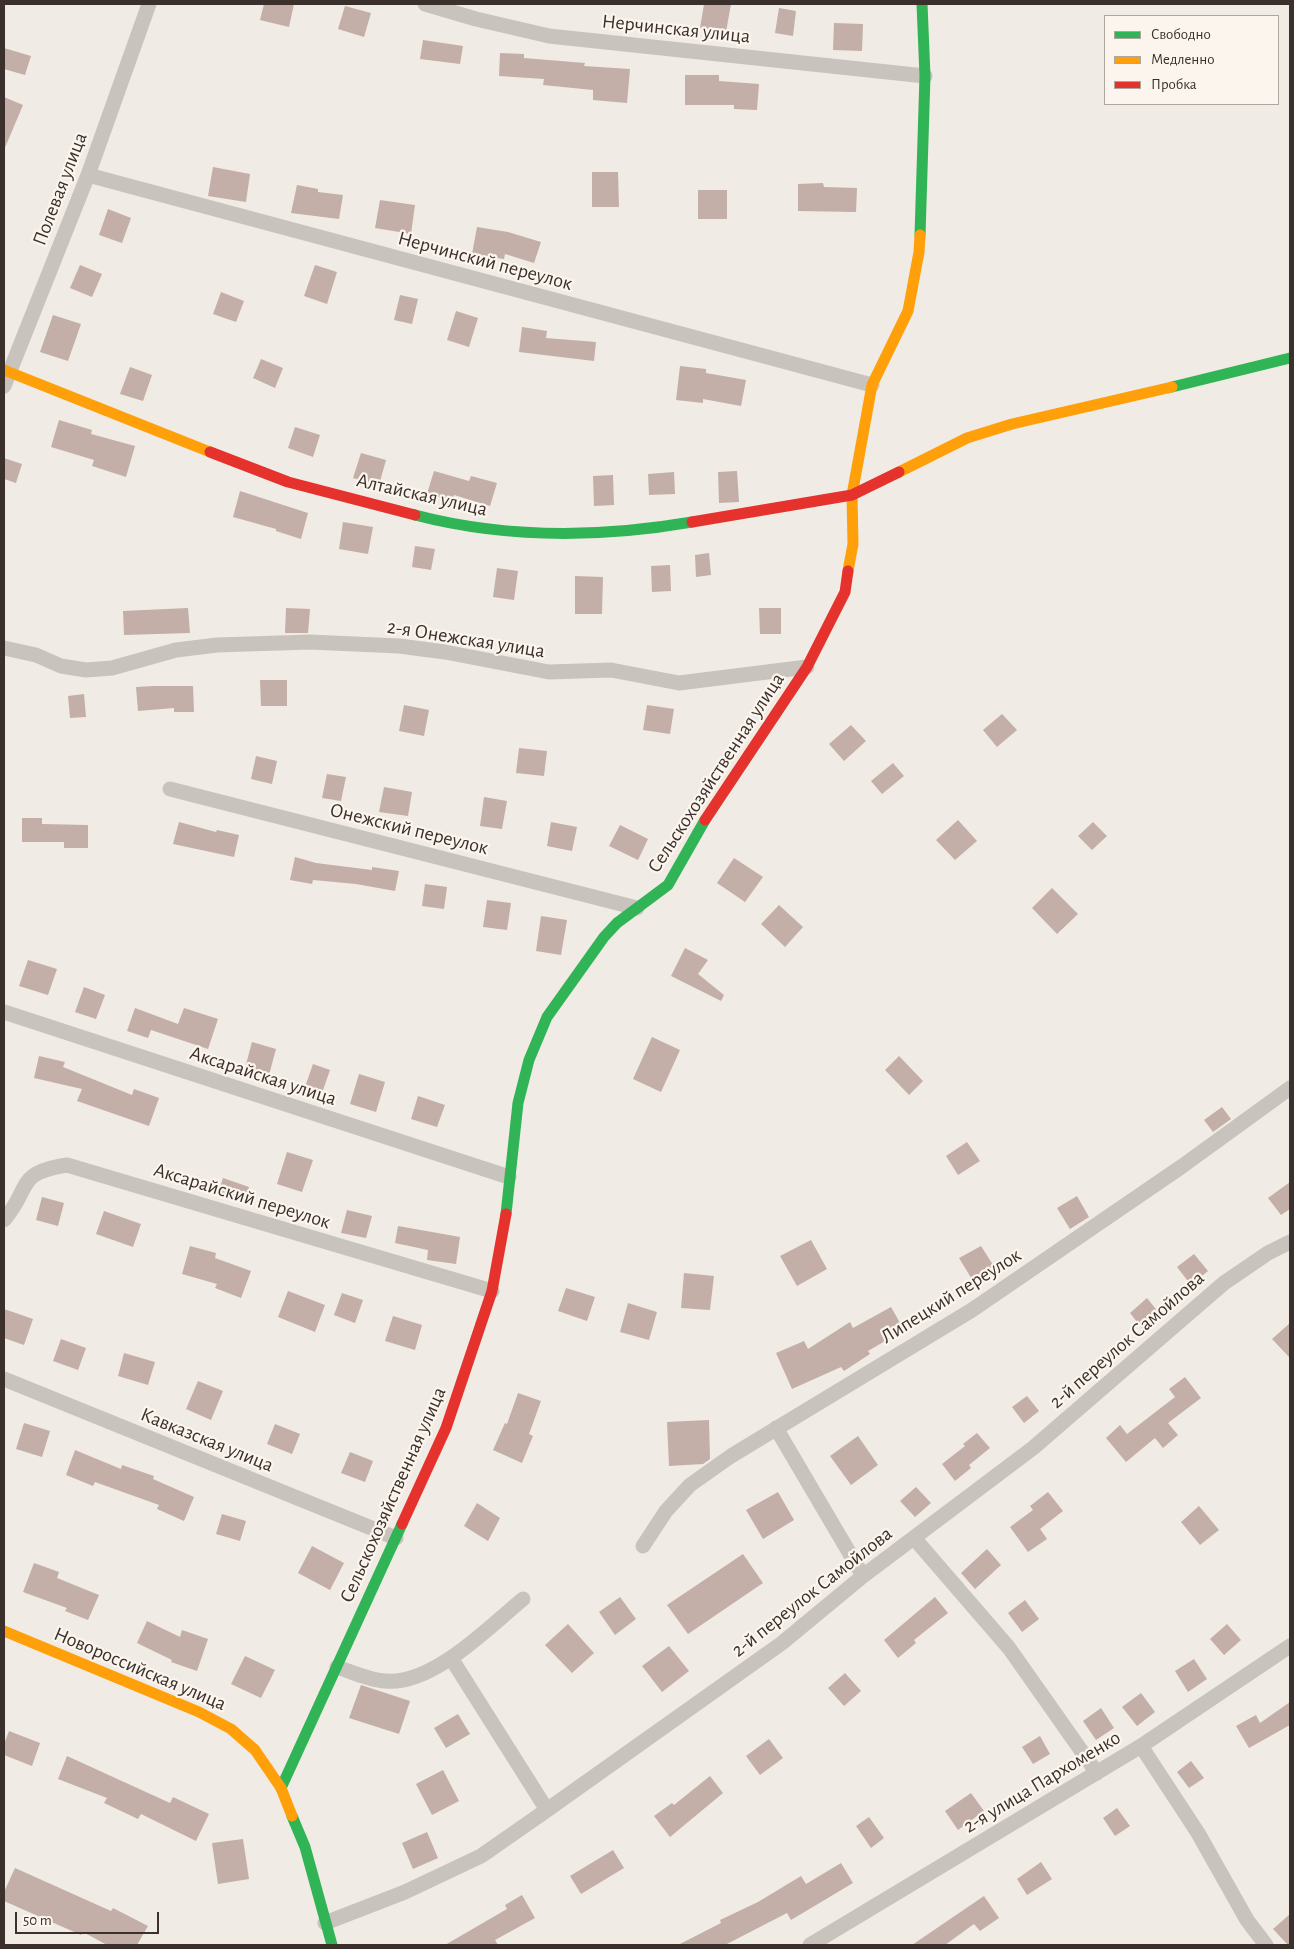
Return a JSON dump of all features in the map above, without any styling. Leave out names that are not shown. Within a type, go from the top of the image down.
[{"type":"street","name":"Полевая улица","points":[[6,376],[88,175],[148,4]]},
{"type":"street","name":"Нерчинская улица","points":[[425,4],[549,36],[926,76]]},
{"type":"street","name":"Сельскохозяйственная улица","points":[[281,1788],[446,1428],[492,1292],[505,1226],[509,1177],[520,1094],[528,1060],[547,1017],[604,937],[617,923],[668,885],[694,836],[770,726],[807,667],[845,592],[853,544],[852,495],[872,385],[908,311],[919,252],[926,76],[922,4]]},
{"type":"street","name":"Нерчинский переулок","points":[[88,175],[872,385]]},
{"type":"street","name":"Алтайская улица","points":[[6,376],[288,482],[438,520],[514,533],[589,535],[688,524],[852,495],[967,438],[1003,427],[1082,410],[1290,358]]},
{"type":"street","name":"2-я Онежская улица","points":[[4,648],[36,655],[61,666],[86,670],[112,668],[176,650],[217,645],[310,642],[399,646],[445,652],[548,672],[611,670],[679,683],[807,667]]},
{"type":"street","name":"Онежский переулок","points":[[170,789],[637,908]]},
{"type":"street","name":"Аксарайская улица","points":[[4,1012],[509,1177]]},
{"type":"street","name":"Липецкий переулок","points":[[643,1546],[666,1511],[690,1485],[731,1456],[776,1428],[972,1310],[1181,1167],[1290,1088]]},
{"type":"street","name":"Аксарайский переулок","points":[[4,1220],[12,1211],[29,1177],[45,1168],[67,1165],[492,1292]]},
{"type":"street","name":"2-й переулок Самойлова","points":[[325,1923],[405,1892],[481,1856],[782,1643],[863,1576],[1033,1448],[1224,1283],[1268,1253],[1290,1242]]},
{"type":"street","name":"Кавказская улица","points":[[4,1379],[396,1538]]},
{"type":"street","points":[[776,1428],[863,1576]]},
{"type":"street","points":[[914,1538],[1009,1648],[1097,1773]]},
{"type":"street","points":[[337,1667],[385,1682],[414,1678],[451,1658],[523,1599]]},
{"type":"street","name":"Новороссийская улица","points":[[4,1631],[199,1712],[231,1729],[256,1750],[281,1788],[305,1847],[332,1945]]},
{"type":"street","name":"2-я улица Пархоменко","points":[[810,1945],[1141,1746],[1290,1646]]},
{"type":"street","points":[[451,1658],[546,1810]]},
{"type":"street","points":[[1141,1746],[1198,1833],[1247,1920],[1266,1945]]},
{"type":"building","points":[[264,4],[294,4],[289,27],[260,20]]},
{"type":"building","points":[[704,4],[731,4],[726,32],[700,28]]},
{"type":"building","points":[[345,6],[371,13],[364,37],[338,29]]},
{"type":"building","points":[[779,8],[796,11],[793,36],[775,33]]},
{"type":"building","points":[[834,23],[863,24],[862,51],[833,50]]},
{"type":"building","points":[[423,40],[463,46],[460,64],[420,59]]},
{"type":"building","points":[[4,48],[31,56],[25,75],[4,69]]},
{"type":"building","points":[[500,53],[524,54],[524,58],[585,63],[584,66],[630,69],[627,103],[593,100],[593,90],[543,85],[544,79],[499,76]]},
{"type":"building","points":[[685,75],[719,75],[719,81],[759,84],[757,110],[734,109],[734,105],[685,105]]},
{"type":"building","points":[[4,97],[23,105],[4,150]]},
{"type":"building","points":[[213,167],[250,174],[246,202],[208,196]]},
{"type":"building","points":[[592,172],[618,172],[619,207],[592,207]]},
{"type":"building","points":[[823,183],[824,187],[857,188],[856,212],[798,211],[798,184]]},
{"type":"building","points":[[297,185],[318,189],[318,192],[343,195],[339,219],[291,213]]},
{"type":"building","points":[[698,190],[727,190],[727,219],[698,219]]},
{"type":"building","points":[[380,200],[415,205],[411,234],[375,228]]},
{"type":"building","points":[[108,209],[131,218],[122,243],[99,235]]},
{"type":"building","points":[[477,227],[508,232],[541,242],[534,263],[505,254],[504,259],[472,254]]},
{"type":"building","points":[[80,265],[102,274],[92,297],[70,288]]},
{"type":"building","points":[[315,265],[337,272],[327,304],[304,296]]},
{"type":"building","points":[[221,292],[244,301],[236,322],[213,314]]},
{"type":"building","points":[[400,295],[418,299],[412,324],[394,320]]},
{"type":"building","points":[[456,311],[478,318],[469,347],[447,340]]},
{"type":"building","points":[[53,315],[81,324],[68,361],[40,352]]},
{"type":"building","points":[[522,327],[547,331],[546,338],[596,342],[594,361],[519,352]]},
{"type":"building","points":[[261,359],[283,368],[275,388],[253,378]]},
{"type":"building","points":[[680,366],[706,369],[706,373],[746,380],[741,406],[703,399],[703,403],[676,400]]},
{"type":"building","points":[[130,367],[152,375],[143,401],[120,394]]},
{"type":"building","points":[[59,420],[92,430],[91,434],[135,446],[126,477],[92,466],[94,460],[51,447]]},
{"type":"building","points":[[295,427],[320,435],[313,457],[288,448]]},
{"type":"building","points":[[361,453],[386,460],[379,485],[353,478]]},
{"type":"building","points":[[4,458],[22,464],[16,483],[4,479]]},
{"type":"building","points":[[434,471],[469,481],[471,476],[497,483],[490,506],[454,495],[452,501],[427,494]]},
{"type":"building","points":[[737,471],[739,502],[719,503],[718,472]]},
{"type":"building","points":[[674,472],[675,494],[649,495],[648,474]]},
{"type":"building","points":[[613,475],[614,505],[594,506],[593,476]]},
{"type":"building","points":[[240,491],[308,513],[301,539],[276,531],[276,529],[233,517]]},
{"type":"building","points":[[343,522],[373,527],[368,554],[339,549]]},
{"type":"building","points":[[415,546],[435,549],[431,570],[412,567]]},
{"type":"building","points":[[709,553],[711,575],[696,577],[695,555]]},
{"type":"building","points":[[670,565],[671,591],[652,592],[651,566]]},
{"type":"building","points":[[497,568],[518,571],[514,600],[493,597]]},
{"type":"building","points":[[575,576],[603,577],[602,614],[575,614]]},
{"type":"building","points":[[188,608],[190,633],[124,635],[123,611]]},
{"type":"building","points":[[286,608],[310,609],[308,633],[285,633]]},
{"type":"building","points":[[759,608],[781,608],[781,634],[760,634]]},
{"type":"building","points":[[260,680],[287,680],[287,706],[261,706]]},
{"type":"building","points":[[193,686],[194,712],[174,712],[174,708],[138,711],[136,687]]},
{"type":"building","points":[[84,694],[86,717],[70,718],[68,696]]},
{"type":"building","points":[[404,705],[429,710],[424,736],[399,731]]},
{"type":"building","points":[[647,705],[674,709],[670,734],[643,730]]},
{"type":"building","points":[[1002,714],[1017,730],[997,747],[983,730]]},
{"type":"building","points":[[851,725],[866,741],[844,761],[829,744]]},
{"type":"building","points":[[519,748],[547,751],[544,776],[516,773]]},
{"type":"building","points":[[256,756],[277,761],[272,784],[251,779]]},
{"type":"building","points":[[893,763],[904,776],[882,794],[871,781]]},
{"type":"building","points":[[327,774],[346,777],[341,801],[322,798]]},
{"type":"building","points":[[384,787],[412,792],[408,816],[379,812]]},
{"type":"building","points":[[484,797],[507,801],[502,829],[480,826]]},
{"type":"building","points":[[22,818],[42,818],[42,824],[88,825],[88,848],[64,848],[64,842],[22,842]]},
{"type":"building","points":[[958,820],[977,841],[955,860],[936,840]]},
{"type":"building","points":[[179,822],[216,832],[217,830],[239,835],[234,857],[173,844]]},
{"type":"building","points":[[551,822],[577,827],[572,851],[547,846]]},
{"type":"building","points":[[1093,822],[1107,836],[1092,850],[1078,836]]},
{"type":"building","points":[[620,825],[648,839],[638,860],[609,846]]},
{"type":"building","points":[[295,857],[316,863],[372,870],[372,867],[399,871],[395,891],[356,884],[313,880],[312,884],[290,880]]},
{"type":"building","points":[[734,858],[763,877],[745,902],[717,883]]},
{"type":"building","points":[[425,884],[447,887],[444,909],[422,906]]},
{"type":"building","points":[[1052,888],[1078,914],[1057,934],[1032,908]]},
{"type":"building","points":[[487,900],[511,903],[507,930],[483,927]]},
{"type":"building","points":[[779,905],[803,927],[785,947],[761,924]]},
{"type":"building","points":[[541,916],[567,920],[561,955],[536,951]]},
{"type":"building","points":[[685,948],[708,960],[698,974],[724,995],[721,1001],[671,976]]},
{"type":"building","points":[[28,960],[57,969],[48,995],[19,986]]},
{"type":"building","points":[[84,987],[105,995],[96,1019],[75,1012]]},
{"type":"building","points":[[135,1008],[178,1024],[184,1008],[218,1019],[208,1049],[151,1030],[148,1038],[127,1031]]},
{"type":"building","points":[[652,1037],[680,1050],[661,1092],[633,1079]]},
{"type":"building","points":[[252,1042],[276,1049],[269,1075],[245,1068]]},
{"type":"building","points":[[39,1056],[65,1062],[63,1067],[132,1095],[134,1089],[159,1098],[149,1126],[77,1101],[82,1089],[34,1078]]},
{"type":"building","points":[[899,1056],[923,1081],[909,1095],[885,1070]]},
{"type":"building","points":[[313,1064],[330,1070],[322,1093],[305,1087]]},
{"type":"building","points":[[359,1074],[385,1082],[376,1112],[350,1104]]},
{"type":"building","points":[[418,1096],[445,1105],[437,1127],[411,1119]]},
{"type":"building","points":[[1222,1107],[1231,1119],[1213,1132],[1204,1120]]},
{"type":"building","points":[[967,1142],[980,1161],[958,1175],[946,1156]]},
{"type":"building","points":[[287,1152],[313,1160],[302,1192],[277,1184]]},
{"type":"building","points":[[223,1178],[249,1187],[244,1202],[218,1193]]},
{"type":"building","points":[[1290,1182],[1290,1209],[1281,1215],[1268,1198]]},
{"type":"building","points":[[1077,1196],[1089,1217],[1070,1229],[1057,1208]]},
{"type":"building","points":[[42,1197],[64,1203],[58,1226],[36,1220]]},
{"type":"building","points":[[347,1210],[372,1216],[366,1238],[341,1233]]},
{"type":"building","points":[[104,1211],[141,1224],[133,1247],[96,1234]]},
{"type":"building","points":[[398,1226],[460,1237],[456,1264],[427,1260],[428,1250],[395,1243]]},
{"type":"building","points":[[811,1240],[827,1269],[797,1286],[780,1256]]},
{"type":"building","points":[[190,1246],[216,1253],[215,1258],[251,1271],[241,1298],[215,1288],[217,1284],[182,1274]]},
{"type":"building","points":[[981,1246],[995,1268],[973,1281],[959,1258]]},
{"type":"building","points":[[1194,1254],[1208,1271],[1191,1285],[1177,1267]]},
{"type":"building","points":[[684,1273],[714,1276],[710,1310],[681,1308]]},
{"type":"building","points":[[566,1288],[595,1297],[587,1321],[558,1311]]},
{"type":"building","points":[[288,1291],[325,1305],[315,1332],[278,1317]]},
{"type":"building","points":[[342,1293],[363,1300],[355,1323],[334,1315]]},
{"type":"building","points":[[1147,1298],[1163,1318],[1145,1332],[1130,1313]]},
{"type":"building","points":[[628,1303],[657,1312],[649,1340],[620,1332]]},
{"type":"building","points":[[891,1307],[904,1330],[868,1351],[870,1354],[844,1371],[841,1367],[792,1389],[776,1353],[804,1341],[808,1349],[850,1322],[853,1328]]},
{"type":"building","points":[[4,1309],[33,1319],[24,1345],[4,1338]]},
{"type":"building","points":[[393,1316],[422,1325],[415,1350],[385,1341]]},
{"type":"building","points":[[1290,1323],[1290,1358],[1272,1339]]},
{"type":"building","points":[[61,1339],[86,1348],[78,1370],[53,1361]]},
{"type":"building","points":[[124,1353],[155,1362],[148,1385],[118,1376]]},
{"type":"building","points":[[1185,1377],[1201,1398],[1168,1423],[1178,1435],[1163,1448],[1155,1438],[1126,1462],[1106,1438],[1120,1425],[1127,1434],[1175,1397],[1169,1389]]},
{"type":"building","points":[[198,1381],[223,1391],[211,1420],[186,1409]]},
{"type":"building","points":[[518,1393],[541,1401],[529,1434],[533,1436],[522,1463],[493,1450],[505,1423],[507,1424]]},
{"type":"building","points":[[1027,1396],[1039,1411],[1024,1423],[1012,1407]]},
{"type":"building","points":[[709,1420],[710,1459],[703,1464],[669,1466],[667,1422]]},
{"type":"building","points":[[24,1423],[50,1431],[42,1457],[16,1449]]},
{"type":"building","points":[[275,1424],[300,1434],[292,1454],[267,1444]]},
{"type":"building","points":[[977,1433],[990,1448],[969,1465],[971,1468],[955,1481],[942,1464],[965,1446],[963,1444]]},
{"type":"building","points":[[858,1436],[878,1465],[851,1485],[830,1456]]},
{"type":"building","points":[[75,1450],[121,1469],[122,1465],[154,1476],[153,1479],[194,1497],[184,1521],[157,1509],[159,1505],[95,1482],[93,1486],[66,1475]]},
{"type":"building","points":[[350,1452],[373,1461],[365,1482],[341,1473]]},
{"type":"building","points":[[916,1487],[931,1503],[915,1517],[900,1501]]},
{"type":"building","points":[[778,1492],[794,1520],[763,1539],[746,1510]]},
{"type":"building","points":[[1048,1492],[1063,1511],[1040,1529],[1047,1539],[1028,1552],[1010,1527],[1033,1510],[1030,1506]]},
{"type":"building","points":[[477,1503],[500,1518],[488,1541],[464,1526]]},
{"type":"building","points":[[1199,1506],[1219,1530],[1200,1545],[1181,1522]]},
{"type":"building","points":[[222,1514],[246,1521],[240,1541],[216,1534]]},
{"type":"building","points":[[312,1546],[344,1563],[330,1590],[298,1573]]},
{"type":"building","points":[[987,1549],[1001,1565],[975,1589],[961,1573]]},
{"type":"building","points":[[743,1554],[763,1583],[688,1634],[667,1605]]},
{"type":"building","points":[[34,1563],[59,1572],[57,1578],[99,1595],[88,1620],[65,1611],[67,1608],[23,1592]]},
{"type":"building","points":[[620,1597],[636,1619],[615,1635],[599,1612]]},
{"type":"building","points":[[935,1597],[948,1613],[914,1640],[916,1643],[898,1658],[884,1640]]},
{"type":"building","points":[[1025,1600],[1039,1619],[1022,1632],[1008,1613]]},
{"type":"building","points":[[147,1621],[180,1637],[182,1630],[208,1639],[197,1671],[171,1662],[172,1660],[137,1643]]},
{"type":"building","points":[[568,1624],[594,1653],[572,1673],[545,1645]]},
{"type":"building","points":[[1227,1624],[1241,1640],[1224,1655],[1210,1639]]},
{"type":"building","points":[[669,1646],[689,1671],[662,1692],[642,1666]]},
{"type":"building","points":[[245,1656],[275,1670],[261,1698],[231,1684]]},
{"type":"building","points":[[1194,1659],[1207,1679],[1188,1692],[1175,1671]]},
{"type":"building","points":[[845,1673],[861,1691],[844,1706],[828,1688]]},
{"type":"building","points":[[361,1685],[410,1701],[399,1734],[349,1718]]},
{"type":"building","points":[[1141,1693],[1155,1712],[1137,1726],[1122,1707]]},
{"type":"building","points":[[1290,1702],[1290,1725],[1249,1748],[1236,1726],[1256,1715],[1260,1723]]},
{"type":"building","points":[[1101,1708],[1114,1728],[1096,1740],[1083,1721]]},
{"type":"building","points":[[458,1714],[470,1734],[446,1748],[434,1728]]},
{"type":"building","points":[[9,1731],[40,1743],[32,1766],[4,1755],[4,1744]]},
{"type":"building","points":[[1040,1736],[1050,1754],[1033,1764],[1022,1747]]},
{"type":"building","points":[[769,1739],[783,1758],[760,1775],[746,1756]]},
{"type":"building","points":[[67,1756],[170,1803],[173,1797],[209,1814],[196,1841],[141,1814],[138,1819],[104,1803],[107,1798],[58,1779]]},
{"type":"building","points":[[1191,1761],[1204,1778],[1189,1788],[1177,1772]]},
{"type":"building","points":[[443,1770],[459,1801],[432,1815],[416,1784]]},
{"type":"building","points":[[710,1776],[723,1793],[670,1837],[654,1816],[672,1803],[674,1805]]},
{"type":"building","points":[[971,1793],[984,1811],[958,1830],[945,1811]]},
{"type":"building","points":[[1117,1808],[1130,1826],[1115,1836],[1103,1818]]},
{"type":"building","points":[[869,1817],[884,1838],[871,1848],[856,1826]]},
{"type":"building","points":[[427,1832],[438,1858],[413,1869],[402,1843]]},
{"type":"building","points":[[243,1839],[249,1879],[218,1884],[212,1843]]},
{"type":"building","points":[[613,1850],[624,1868],[581,1894],[570,1876]]},
{"type":"building","points":[[1041,1862],[1052,1879],[1027,1895],[1017,1879]]},
{"type":"building","points":[[841,1863],[853,1883],[791,1920],[787,1913],[725,1945],[678,1945],[721,1923],[720,1920],[758,1902],[801,1876],[806,1884]]},
{"type":"building","points":[[15,1868],[111,1911],[113,1908],[148,1926],[137,1945],[107,1945],[83,1932],[81,1935],[4,1901],[4,1892]]},
{"type":"building","points":[[522,1895],[535,1918],[495,1940],[498,1945],[445,1945],[507,1909],[505,1905]]},
{"type":"building","points":[[984,1896],[999,1918],[980,1931],[974,1924],[945,1945],[912,1945]]},
{"type":"building","points":[[1290,1914],[1290,1945],[1288,1945],[1273,1929]]},
{"type":"traffic: fast","points":[[920,235],[925,76],[922,4]]},
{"type":"traffic: fast","points":[[1172,387],[1290,358]]},
{"type":"traffic: fast","points":[[415,515],[484,528],[553,534],[622,531],[692,522]]},
{"type":"traffic: fast","points":[[506,1214],[518,1103],[529,1060],[547,1017],[604,937],[617,923],[668,885],[705,820]]},
{"type":"traffic: fast","points":[[281,1788],[402,1524]]},
{"type":"traffic: fast","points":[[292,1816],[305,1847],[332,1945]]},
{"type":"traffic: slow","points":[[848,571],[853,544],[852,495],[872,385],[908,311],[919,252],[920,235]]},
{"type":"traffic: slow","points":[[4,370],[210,452]]},
{"type":"traffic: slow","points":[[899,472],[967,438],[1012,424],[1172,387]]},
{"type":"traffic: slow","points":[[4,1631],[199,1712],[231,1729],[255,1750],[281,1788],[292,1816]]},
{"type":"traffic: jam","points":[[210,452],[288,482],[415,515]]},
{"type":"traffic: jam","points":[[692,522],[852,495],[899,472]]},
{"type":"traffic: jam","points":[[705,820],[807,667],[845,592],[848,571]]},
{"type":"traffic: jam","points":[[402,1524],[446,1428],[492,1291],[506,1214]]}]
